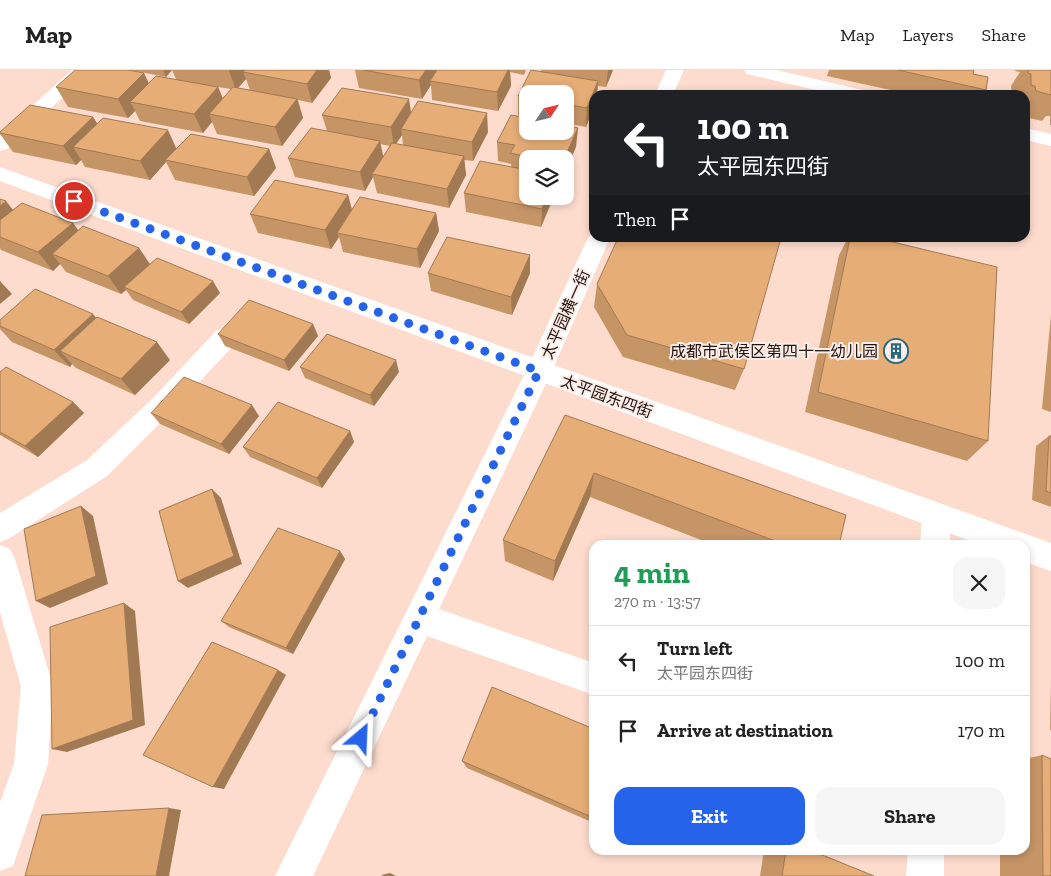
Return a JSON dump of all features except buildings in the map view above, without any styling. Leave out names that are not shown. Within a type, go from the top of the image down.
[{"type":"street","points":[[0,145],[83,70]]},
{"type":"street","points":[[666,90],[675,70]]},
{"type":"street","points":[[752,70],[838,90]]},
{"type":"street","points":[[1030,135],[1051,140]]},
{"type":"street","name":"太平园东四街","points":[[0,174],[1004,540]]},
{"type":"street","name":"太平园横一街","points":[[294,876],[539,371],[597,242]]},
{"type":"street","points":[[0,529],[97,468],[161,406],[226,337]]},
{"type":"street","points":[[935,540],[936,515]]},
{"type":"street","points":[[1030,550],[1051,557]]},
{"type":"street","points":[[0,559],[37,686],[31,764],[0,853]]},
{"type":"street","points":[[420,618],[589,677]]},
{"type":"street","points":[[925,876],[926,855]]},
{"type":"place","name":"成都市武侯区第四十一幼儿园","points":[[896,351]]},
{"type":"route","points":[[74,201],[539,371],[361,738]]}]
